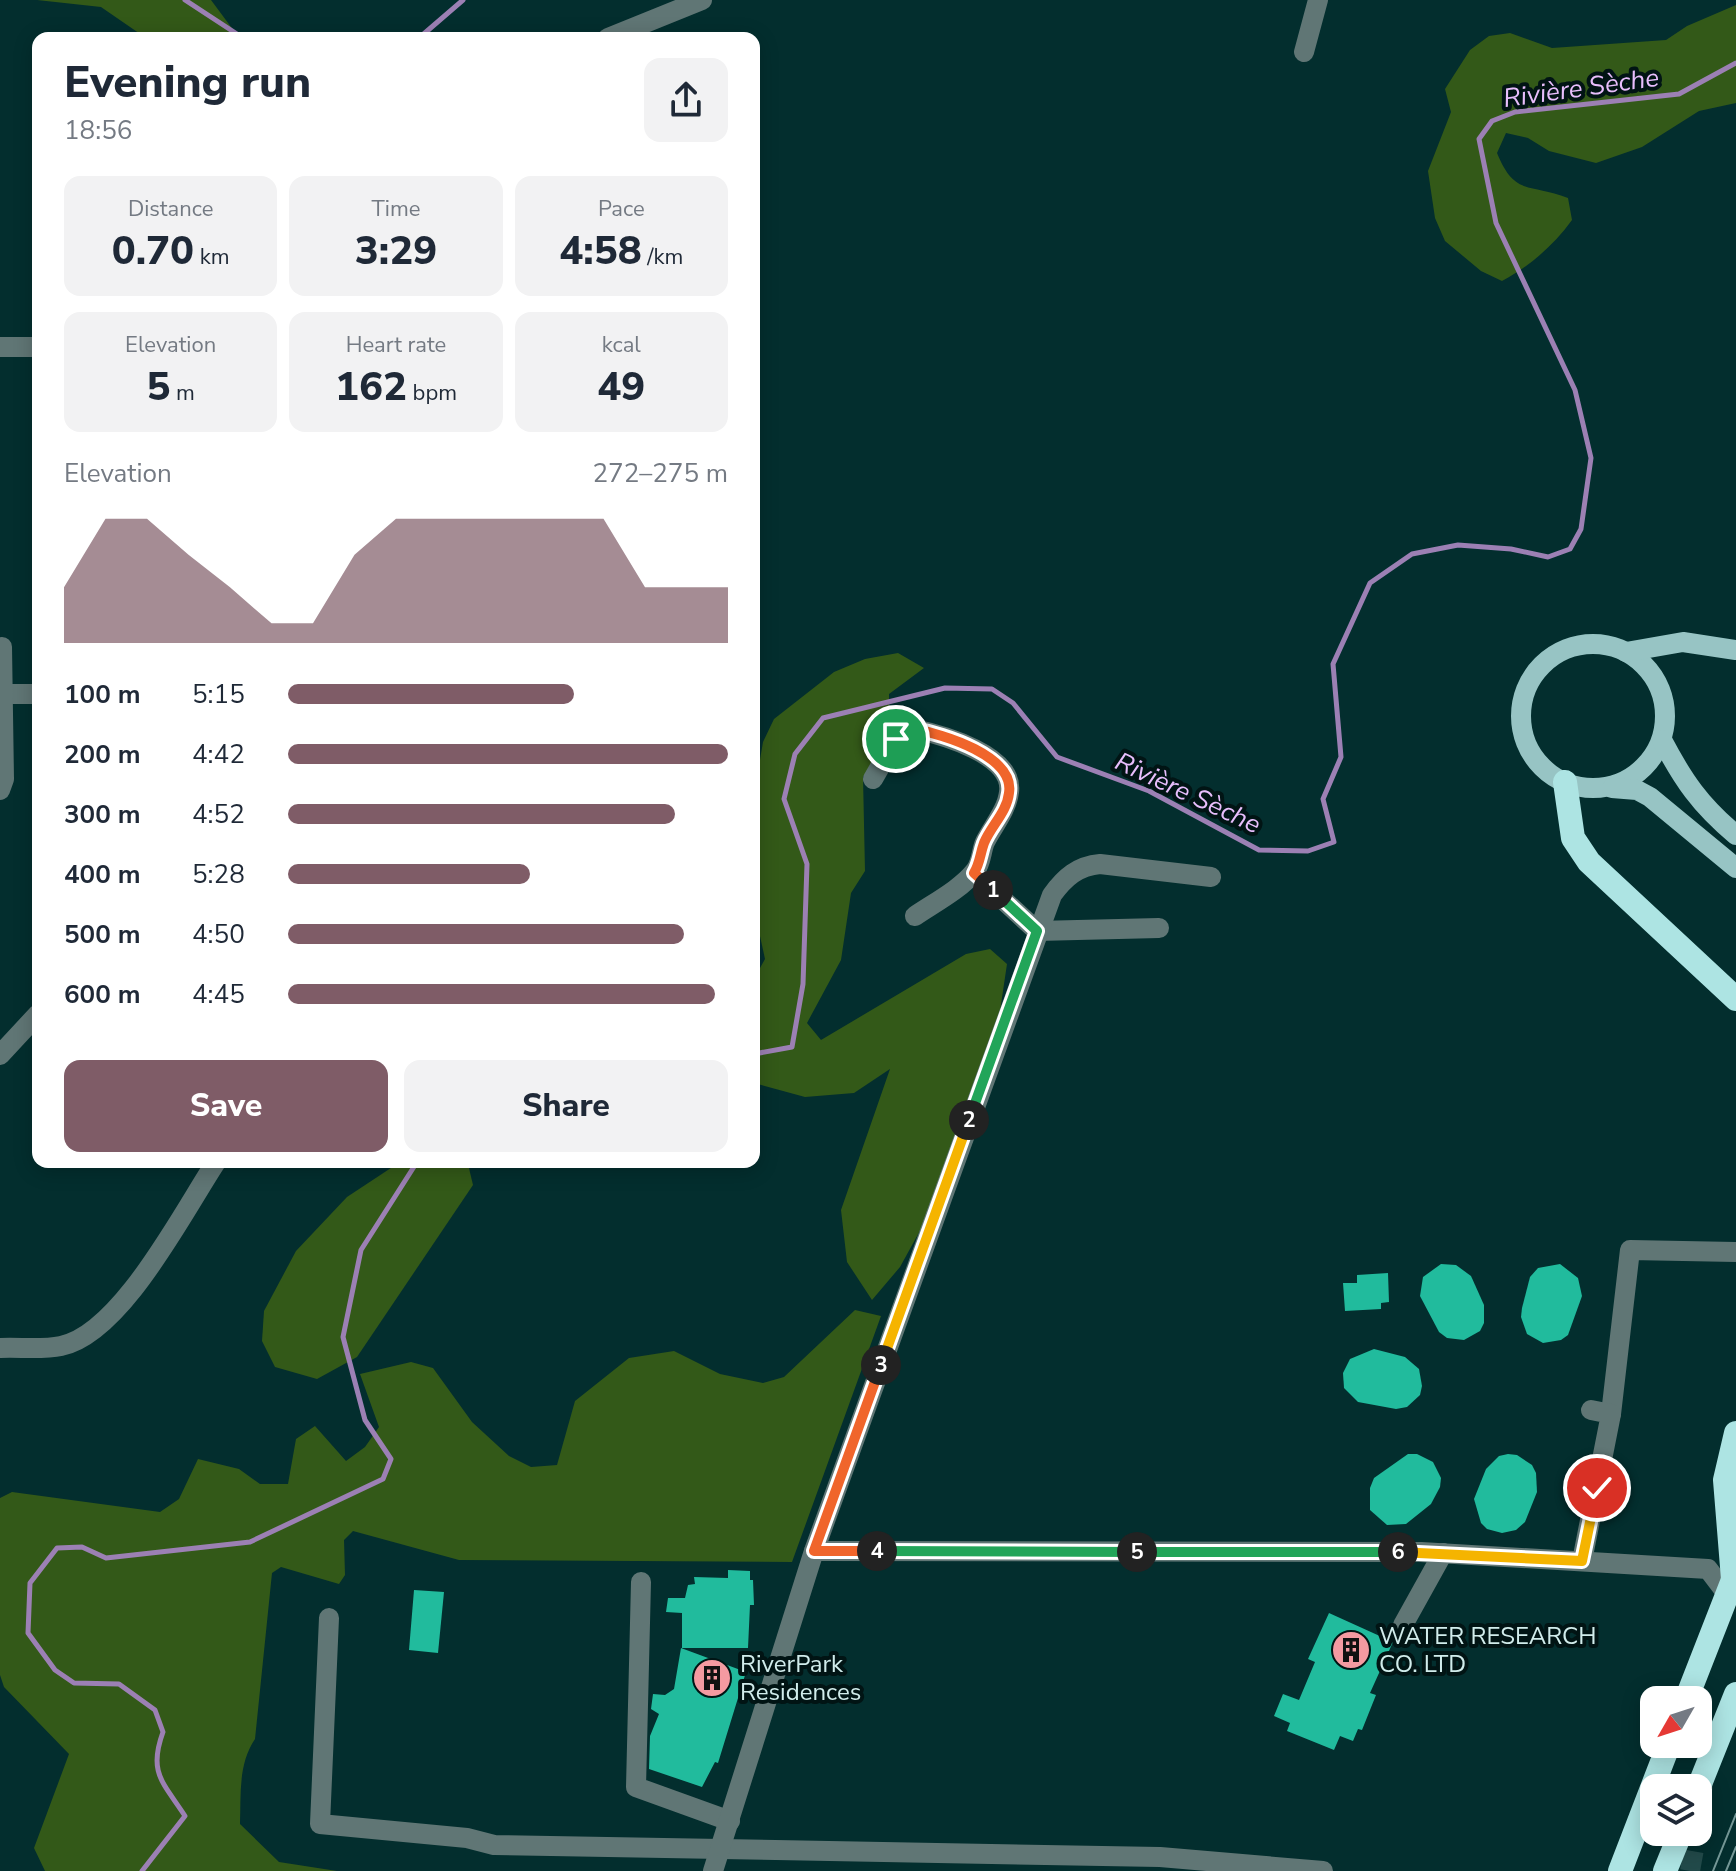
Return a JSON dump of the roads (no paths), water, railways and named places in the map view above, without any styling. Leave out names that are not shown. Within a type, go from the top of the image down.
[{"type":"highway","points":[[1565,782],[1573,838],[1589,862],[1736,999]]},
{"type":"highway","points":[[1691,1686],[1732,1582],[1725,1480],[1736,1433]]},
{"type":"highway","points":[[1704,1774],[1736,1694]]},
{"type":"highway","points":[[1620,1871],[1664,1758]]},
{"type":"highway","points":[[1665,1871],[1675,1846]]},
{"type":"main road","points":[[1626,652],[1683,642],[1736,650]]},
{"type":"main road","points":[[1607,787],[1641,771],[1653,757],[1662,740],[1666,715],[1661,689],[1647,667],[1626,652],[1602,644],[1576,645],[1552,656],[1534,673],[1523,697],[1521,722],[1528,748],[1543,768],[1565,782],[1586,788],[1637,790],[1650,797],[1736,868]]},
{"type":"main road","points":[[1662,740],[1687,787],[1712,815],[1736,835]]},
{"type":"street","points":[[623,32],[702,0]]},
{"type":"street","points":[[1304,52],[1318,0]]},
{"type":"street","points":[[0,347],[32,347]]},
{"type":"street","points":[[0,790],[4,779],[2,647]]},
{"type":"street","points":[[4,694],[32,694]]},
{"type":"street","points":[[873,779],[896,739],[914,729],[940,735],[1002,765],[1010,778],[1009,795],[984,844],[974,873],[915,916]]},
{"type":"street","points":[[713,1871],[814,1551],[1052,895],[1062,881],[1086,865],[1211,877]]},
{"type":"street","points":[[974,873],[1037,931],[1159,928]]},
{"type":"street","points":[[0,1055],[32,1020]]},
{"type":"street","points":[[0,1348],[62,1346],[93,1332],[133,1291],[212,1168]]},
{"type":"street","points":[[1582,1561],[1601,1412],[1630,1250],[1736,1252]]},
{"type":"street","points":[[814,1551],[1443,1553],[1708,1569],[1732,1582]]},
{"type":"street","points":[[1403,1625],[1443,1553]]},
{"type":"street","points":[[641,1582],[636,1787],[730,1821]]},
{"type":"street","points":[[329,1618],[320,1824],[467,1838],[494,1845],[721,1848],[1323,1871]]},
{"type":"waterway","points":[[185,0],[234,32]]},
{"type":"waterway","points":[[426,32],[463,0]]},
{"type":"waterway","name":"Rivière Sèche","points":[[760,1053],[792,1047],[803,984],[807,864],[784,799],[795,754],[823,718],[945,688],[992,689],[1013,703],[1057,757],[1149,791],[1259,850],[1308,851],[1334,842],[1323,799],[1341,757],[1333,664],[1370,583],[1412,554],[1458,545],[1511,549],[1548,557],[1570,549],[1581,529],[1591,458],[1575,390],[1496,223],[1479,139],[1492,121],[1515,112],[1679,94],[1736,63]]},
{"type":"waterway","name":"Rivière Sèche","points":[[142,1871],[185,1816],[160,1777],[157,1758],[163,1732],[155,1710],[119,1684],[74,1683],[55,1670],[28,1633],[30,1583],[57,1548],[82,1547],[106,1558],[250,1542],[383,1479],[391,1459],[365,1420],[343,1337],[361,1250],[413,1168]]},
{"type":"tunnel","points":[[1690,1871],[1694,1846]]},
{"type":"tram line","points":[[1713,1871],[1736,1814]]},
{"type":"tram line","points":[[1726,1871],[1736,1847]]},
{"type":"place","name":"WATER RESEARCH CO. LTD","points":[[1351,1650]]},
{"type":"place","name":"RiverPark Residences","points":[[712,1678]]}]
